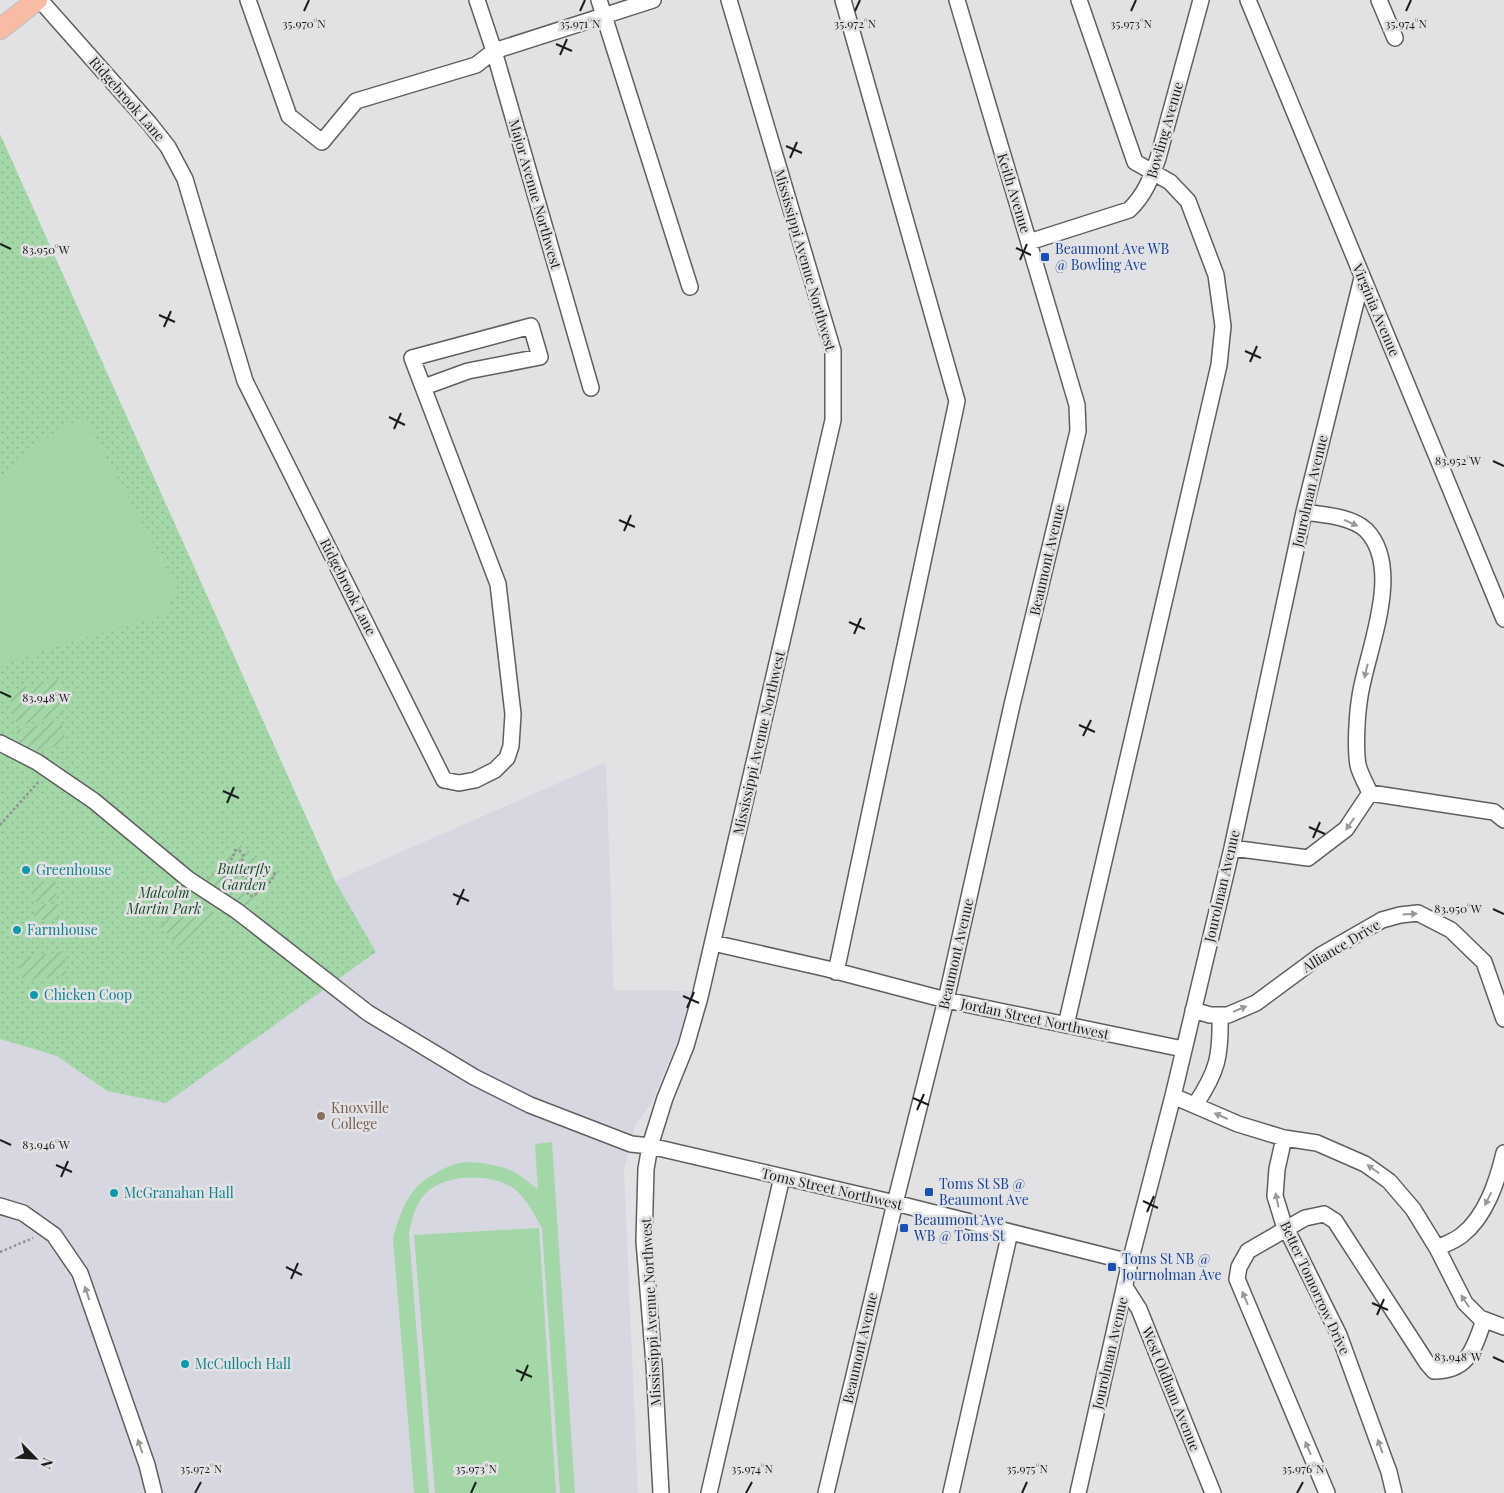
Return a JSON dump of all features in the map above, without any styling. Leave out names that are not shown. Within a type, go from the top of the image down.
[{"type":"main road","points":[[0,29],[38,0]]},
{"type":"street","name":"Ridgebrook Lane","points":[[38,0],[149,123],[172,155],[185,179],[245,381],[444,780],[459,783],[482,777],[495,770],[507,758],[512,746],[513,714],[498,584],[412,358],[531,326],[540,357],[468,371],[424,388]]},
{"type":"street","points":[[248,0],[289,116],[322,142],[356,101],[476,65],[494,51],[653,0]]},
{"type":"street","name":"Major Avenue Northwest","points":[[477,0],[494,51],[591,388]]},
{"type":"street","points":[[599,0],[690,287]]},
{"type":"street","name":"Mississippi Avenue Northwest","points":[[661,1493],[654,1364],[644,1241],[646,1169],[650,1146],[665,1098],[686,1046],[700,997],[833,420],[834,351],[729,0]]},
{"type":"street","points":[[836,972],[957,401],[842,0]]},
{"type":"street","name":"Keith Avenue","points":[[956,0],[1077,405],[1078,415]]},
{"type":"street","points":[[1066,1025],[1219,365],[1223,326],[1216,275],[1188,201],[1170,182],[1135,162],[1079,0]]},
{"type":"street","name":"Bowling Avenue","points":[[1029,242],[1129,210],[1140,199],[1153,173],[1201,0]]},
{"type":"street","name":"Virginia Avenue","points":[[1248,0],[1504,619]]},
{"type":"street","points":[[1379,0],[1394,38]]},
{"type":"street","name":"Jourolman Avenue","points":[[1078,1493],[1130,1262],[1173,1096],[1232,848],[1304,512],[1362,278]]},
{"type":"street","name":"Beaumont Avenue","points":[[826,1493],[895,1203],[946,1000],[1012,705],[1078,431],[1078,415]]},
{"type":"street","points":[[1304,512],[1351,521],[1366,530],[1376,545],[1384,570],[1381,604],[1360,696],[1357,746],[1358,766],[1370,793]]},
{"type":"street","name":"Toms Street Northwest","points":[[0,743],[37,762],[94,801],[188,879],[249,920],[368,1013],[474,1077],[530,1105],[631,1144],[650,1146],[895,1203],[1130,1262]]},
{"type":"street","points":[[1370,793],[1494,812],[1504,820]]},
{"type":"street","points":[[1232,848],[1308,858],[1346,829],[1370,793]]},
{"type":"street","name":"Alliance Drive","points":[[1193,1010],[1210,1015],[1220,1015],[1228,1014],[1256,1003],[1321,954],[1382,920],[1418,913],[1451,930],[1484,962],[1504,1019]]},
{"type":"street","name":"Jordan Street Northwest","points":[[712,943],[946,1000],[1184,1049]]},
{"type":"street","points":[[1195,1105],[1209,1084],[1217,1062],[1220,1044],[1220,1015]]},
{"type":"street","points":[[1173,1096],[1238,1124],[1284,1138],[1317,1143],[1338,1151],[1365,1164],[1389,1180],[1413,1210],[1437,1248],[1465,1303],[1480,1318],[1504,1327]]},
{"type":"street","name":"Better Tomorrow Drive","points":[[1284,1138],[1277,1169],[1275,1196],[1287,1229],[1340,1335],[1389,1472],[1394,1493]]},
{"type":"street","points":[[1437,1248],[1462,1236],[1479,1216],[1497,1182],[1504,1153]]},
{"type":"street","points":[[709,1493],[782,1177]]},
{"type":"street","points":[[0,1206],[23,1212],[54,1235],[80,1273],[147,1465],[154,1493]]},
{"type":"street","points":[[1327,1493],[1237,1278],[1239,1266],[1248,1251],[1305,1218],[1324,1214],[1335,1221],[1426,1364],[1434,1371],[1448,1371],[1462,1364],[1475,1346],[1484,1320]]},
{"type":"street","points":[[952,1493],[1010,1232]]},
{"type":"street","name":"West Oldham Avenue","points":[[1125,1287],[1139,1309],[1213,1493]]},
{"type":"path","points":[[0,825],[36,785]]},
{"type":"path","points":[[227,884],[226,869],[235,850],[240,851],[243,855],[241,872],[245,883]]},
{"type":"path","points":[[227,884],[240,886],[252,896],[260,891],[261,887],[264,888],[270,884],[274,873],[270,870],[266,871],[240,886]]},
{"type":"path","points":[[209,894],[217,887],[227,884],[241,872]]},
{"type":"path","points":[[0,1252],[22,1242],[50,1233]]},
{"type":"shaded area","name":"Knoxville College","points":[[606,762],[614,990],[692,991],[677,1042],[651,1104],[634,1128],[624,1169],[638,1493],[0,1493],[0,1039],[58,1056],[107,1091],[375,952],[335,881]]},
{"type":"green space","name":"Malcolm Martin Park","points":[[0,134],[335,881],[376,952],[166,1103],[107,1091],[57,1056],[0,1039]]},
{"type":"green space","points":[[84,417],[177,587],[167,613],[0,664],[0,484],[17,463],[42,440]]},
{"type":"green space","points":[[57,679],[65,714],[17,726],[8,691]]},
{"type":"green space","points":[[61,720],[66,744],[32,752],[20,747],[16,730]]},
{"type":"green space","name":"Butterfly Garden","points":[[234,841],[283,873],[250,911],[206,882]]},
{"type":"green space","points":[[56,882],[57,901],[34,902],[34,883]]},
{"type":"green space","points":[[193,895],[215,918],[183,950],[160,927]]},
{"type":"green space","points":[[34,904],[59,904],[59,920],[34,920]]},
{"type":"green space","points":[[65,951],[67,975],[23,981],[17,959]]},
{"type":"green space","points":[[552,1142],[575,1493],[560,1493],[542,1228],[528,1205],[518,1192],[509,1185],[484,1178],[471,1178],[445,1182],[425,1194],[416,1207],[409,1233],[429,1493],[414,1493],[393,1239],[401,1213],[410,1195],[418,1185],[438,1172],[461,1163],[476,1163],[505,1168],[538,1189],[535,1144]]},
{"type":"green space","points":[[539,1228],[556,1493],[435,1493],[414,1235]]},
{"type":"place","name":"Beaumont Ave WB @ Bowling Ave","points":[[1045,257]]},
{"type":"place","name":"Greenhouse","points":[[26,870]]},
{"type":"place","name":"Farmhouse","points":[[17,930]]},
{"type":"place","name":"Chicken Coop","points":[[34,995]]},
{"type":"place","name":"Knoxville College","points":[[321,1116]]},
{"type":"place","name":"Toms St SB @ Beaumont Ave","points":[[929,1192]]},
{"type":"place","name":"McGranahan Hall","points":[[114,1193]]},
{"type":"place","name":"Beaumont Ave WB @ Toms St","points":[[904,1228]]},
{"type":"place","name":"Toms St NB @ Journolman Ave","points":[[1112,1267]]},
{"type":"place","name":"McCulloch Hall","points":[[185,1364]]}]
